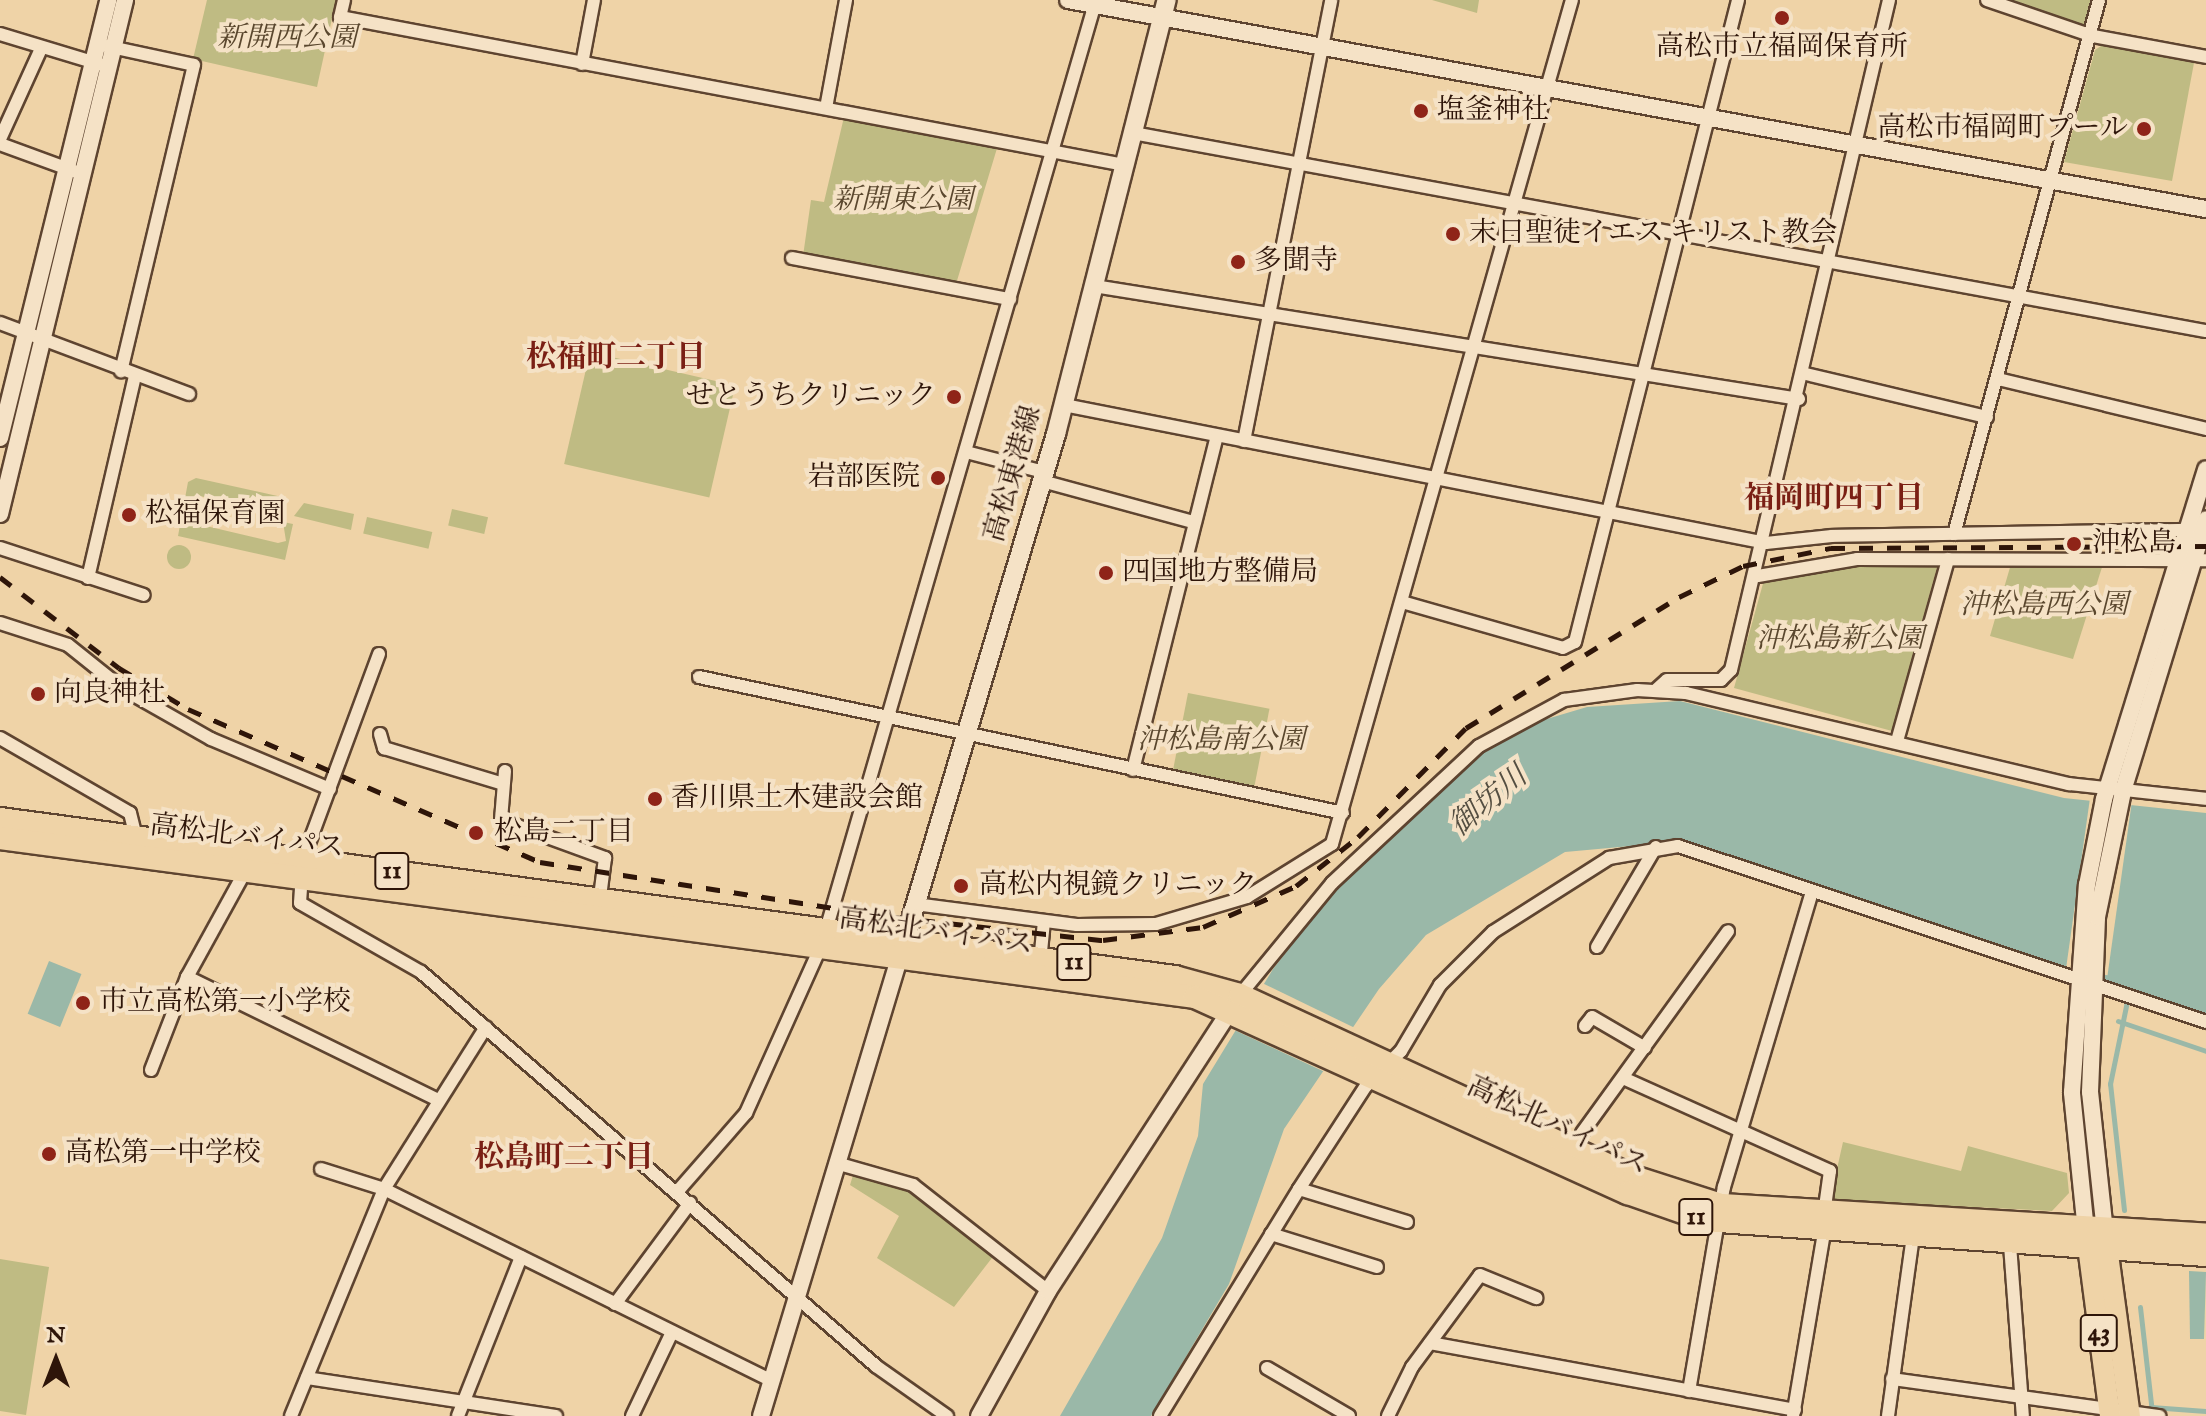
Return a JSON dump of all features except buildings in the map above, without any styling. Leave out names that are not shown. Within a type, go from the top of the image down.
[{"type":"highway","name":"高松北バイパス","points":[[0,819],[136,837],[301,867],[902,950],[1039,967],[1175,977],[1340,1050],[1655,1205],[1824,1223],[2097,1241],[2206,1255]]},
{"type":"highway","name":"高松北バイパス","points":[[0,838],[247,868],[301,867]]},
{"type":"highway","name":"高松北バイパス","points":[[1914,1229],[2010,1245],[2206,1235]]},
{"type":"main road","name":"高松東港線","points":[[902,950],[1064,405],[1165,8]]},
{"type":"main road","name":"43","points":[[2097,1241],[2125,1415]]},
{"type":"street","points":[[0,514],[33,340],[105,46],[108,0]]},
{"type":"street","points":[[105,46],[125,0]]},
{"type":"street","points":[[344,0],[340,17],[1125,165]]},
{"type":"street","points":[[582,64],[594,0]]},
{"type":"street","points":[[826,108],[846,0]]},
{"type":"street","points":[[1068,0],[1165,8],[1322,47],[1712,116],[2206,209]]},
{"type":"street","points":[[1244,441],[1331,0]]},
{"type":"street","points":[[915,904],[1044,921],[1133,927],[1225,906],[1312,862],[1336,838],[1551,88],[1572,0]]},
{"type":"street","points":[[1402,602],[1569,648],[1646,375],[1738,0]]},
{"type":"street","points":[[1657,689],[1667,680],[1726,678],[1766,543],[1832,264],[1889,0]]},
{"type":"street","points":[[1987,0],[2093,36],[2206,57]]},
{"type":"street","points":[[1954,534],[2093,36],[2099,0]]},
{"type":"street","points":[[677,1192],[746,1113],[823,939],[1096,3]]},
{"type":"street","points":[[0,34],[40,51],[101,65]]},
{"type":"street","points":[[105,46],[194,65],[121,371]]},
{"type":"street","points":[[40,51],[0,142],[74,172]]},
{"type":"street","points":[[1133,133],[1298,166],[2206,331]]},
{"type":"street","points":[[792,258],[1010,299]]},
{"type":"street","points":[[1094,286],[1799,399]]},
{"type":"street","points":[[0,323],[33,340],[189,394]]},
{"type":"street","points":[[0,438],[33,340]]},
{"type":"street","points":[[1806,374],[1987,417]]},
{"type":"street","points":[[88,578],[135,376]]},
{"type":"street","points":[[1998,379],[2206,429]]},
{"type":"street","points":[[1064,405],[1766,543],[2200,527]]},
{"type":"street","points":[[1133,770],[1217,436]]},
{"type":"street","points":[[966,452],[1193,522]]},
{"type":"street","points":[[2097,1241],[2084,978],[2113,795],[2192,560],[2200,527],[2206,469]]},
{"type":"street","points":[[0,548],[144,595]]},
{"type":"street","points":[[1897,741],[1948,559]]},
{"type":"street","points":[[1758,576],[1835,561],[2192,560]]},
{"type":"street","points":[[0,623],[68,645],[123,689],[211,739],[330,789]]},
{"type":"street","points":[[379,654],[301,867],[296,892],[305,909],[421,972],[798,1293],[876,1366],[947,1416]]},
{"type":"street","points":[[699,677],[965,736],[1343,813]]},
{"type":"street","points":[[979,1416],[1048,1291],[1241,1005],[1332,883],[1502,728],[1564,700],[1657,689],[1897,741],[2113,795],[2206,799]]},
{"type":"street","points":[[380,734],[384,748],[504,777],[501,820],[605,858],[598,908]]},
{"type":"street","points":[[0,738],[130,813],[136,837]]},
{"type":"street","points":[[1160,1416],[1299,1189],[1440,985],[1493,932],[1609,858],[1656,847],[1678,846],[2141,997],[2206,1022]]},
{"type":"street","points":[[1597,947],[1656,847]]},
{"type":"street","points":[[151,1070],[187,977],[247,868]]},
{"type":"street","points":[[1689,1391],[1719,1214],[1739,1133],[1812,892]]},
{"type":"street","points":[[1039,967],[1044,921]]},
{"type":"street","points":[[1582,1133],[1728,931]]},
{"type":"street","points":[[761,1416],[902,950]]},
{"type":"street","points":[[187,977],[438,1100]]},
{"type":"street","points":[[1585,1026],[1592,1017],[1645,1048]]},
{"type":"street","points":[[291,1416],[384,1189],[486,1027]]},
{"type":"street","points":[[1430,1343],[1794,1413],[1830,1171],[1739,1133],[1623,1078]]},
{"type":"street","points":[[836,1163],[913,1185],[1048,1291]]},
{"type":"street","points":[[321,1169],[384,1189],[772,1381]]},
{"type":"street","points":[[1299,1189],[1407,1222]]},
{"type":"street","points":[[615,1304],[690,1203]]},
{"type":"street","points":[[1888,1416],[1914,1229]]},
{"type":"street","points":[[1271,1234],[1377,1267]]},
{"type":"street","points":[[2010,1245],[2023,1416]]},
{"type":"street","points":[[458,1416],[460,1401],[521,1257]]},
{"type":"street","points":[[1388,1416],[1430,1343],[1480,1275],[1536,1298]]},
{"type":"street","points":[[632,1416],[672,1332]]},
{"type":"street","points":[[1267,1368],[1349,1416]]},
{"type":"street","points":[[307,1378],[556,1416]]},
{"type":"street","points":[[1892,1379],[2125,1415],[2159,1416]]},
{"type":"green space","name":"新開西公園","points":[[207,0],[336,0],[317,87],[193,59]]},
{"type":"green space","points":[[1432,0],[1479,0],[1477,13]]},
{"type":"green space","points":[[2009,0],[2094,0],[2090,28],[2044,12]]},
{"type":"green space","points":[[2104,44],[2194,63],[2172,181],[2064,162],[2095,50]]},
{"type":"green space","name":"新開東公園","points":[[844,117],[998,145],[956,284],[803,256],[811,200],[824,202]]},
{"type":"green space","points":[[590,352],[735,386],[709,498],[564,464]]},
{"type":"green space","points":[[196,478],[282,497],[285,514],[195,495],[189,522],[278,543],[286,541],[283,522],[293,524],[285,560],[178,536],[188,482]]},
{"type":"green space","points":[[304,503],[354,514],[351,530],[294,516]]},
{"type":"green space","points":[[452,509],[488,517],[484,534],[448,526]]},
{"type":"green space","points":[[367,517],[432,532],[428,549],[363,534]]},
{"type":"green space","points":[[179,545],[188,548],[191,557],[188,566],[179,569],[170,566],[167,557],[170,548]]},
{"type":"green space","name":"沖松島新公園","points":[[1938,564],[1892,731],[1734,688],[1764,580],[1857,565]]},
{"type":"green space","name":"沖松島西公園","points":[[2011,564],[2103,564],[2073,659],[1990,636]]},
{"type":"green space","name":"沖松島南公園","points":[[1188,693],[1269,709],[1254,788],[1173,773]]},
{"type":"green space","points":[[1843,1142],[1961,1171],[1968,1146],[2067,1173],[2069,1193],[2052,1211],[1830,1200]]},
{"type":"green space","points":[[854,1172],[911,1189],[995,1254],[954,1307],[877,1258],[899,1216],[850,1185]]},
{"type":"green space","points":[[0,1259],[49,1267],[26,1415],[0,1411]]},
{"type":"water","name":"御坊川","points":[[1680,701],[2064,798],[2206,813],[2206,1015],[1675,842],[1565,852],[1426,935],[1379,989],[1284,1129],[1229,1284],[1151,1416],[1060,1416],[1162,1238],[1198,1136],[1203,1084],[1273,969],[1330,896],[1479,756],[1523,726],[1587,707]]},
{"type":"water","points":[[49,961],[81,974],[60,1027],[28,1014]]},
{"type":"water","points":[[2189,1271],[2206,1272],[2204,1339],[2190,1339]]},
{"type":"pier","points":[[2090,798],[2132,804],[2108,975],[2066,969]]},
{"type":"pier","points":[[1262,983],[1355,1028],[1325,1072],[1232,1029]]},
{"type":"waterway","points":[[2124,1210],[2110,1084],[2131,982]]},
{"type":"waterway","points":[[2118,1021],[2206,1051]]},
{"type":"waterway","points":[[2140,1307],[2152,1413]]},
{"type":"waterway","points":[[2151,1407],[2206,1411]]},
{"type":"railway","points":[[0,577],[119,668],[188,709],[540,862],[893,917],[1103,940],[1203,927],[1296,886],[1358,837],[1466,728],[1679,597],[1743,566],[1831,548],[2206,546]]},
{"type":"place","name":"高松市立福岡保育所","points":[[1782,18]]},
{"type":"place","name":"塩釜神社","points":[[1421,111]]},
{"type":"place","name":"高松市福岡町プール","points":[[2144,129]]},
{"type":"place","name":"末日聖徒イエス キリスト教会","points":[[1453,234]]},
{"type":"place","name":"多聞寺","points":[[1238,262]]},
{"type":"place","name":"せとうちクリニック","points":[[954,397]]},
{"type":"place","name":"岩部医院","points":[[938,478]]},
{"type":"place","name":"松福保育園","points":[[129,515]]},
{"type":"place","name":"沖松島","points":[[2074,544]]},
{"type":"place","name":"四国地方整備局","points":[[1106,573]]},
{"type":"place","name":"向良神社","points":[[38,694]]},
{"type":"place","name":"香川県土木建設会館","points":[[655,799]]},
{"type":"place","name":"松島二丁目","points":[[476,833]]},
{"type":"place","name":"高松内視鏡クリニック","points":[[961,886]]},
{"type":"place","name":"市立高松第一小学校","points":[[83,1003]]},
{"type":"place","name":"高松第一中学校","points":[[49,1154]]},
{"type":"district","name":"松福町二丁目","points":[[616,358]]},
{"type":"district","name":"福岡町四丁目","points":[[1834,499]]},
{"type":"district","name":"松島町二丁目","points":[[564,1158]]}]
